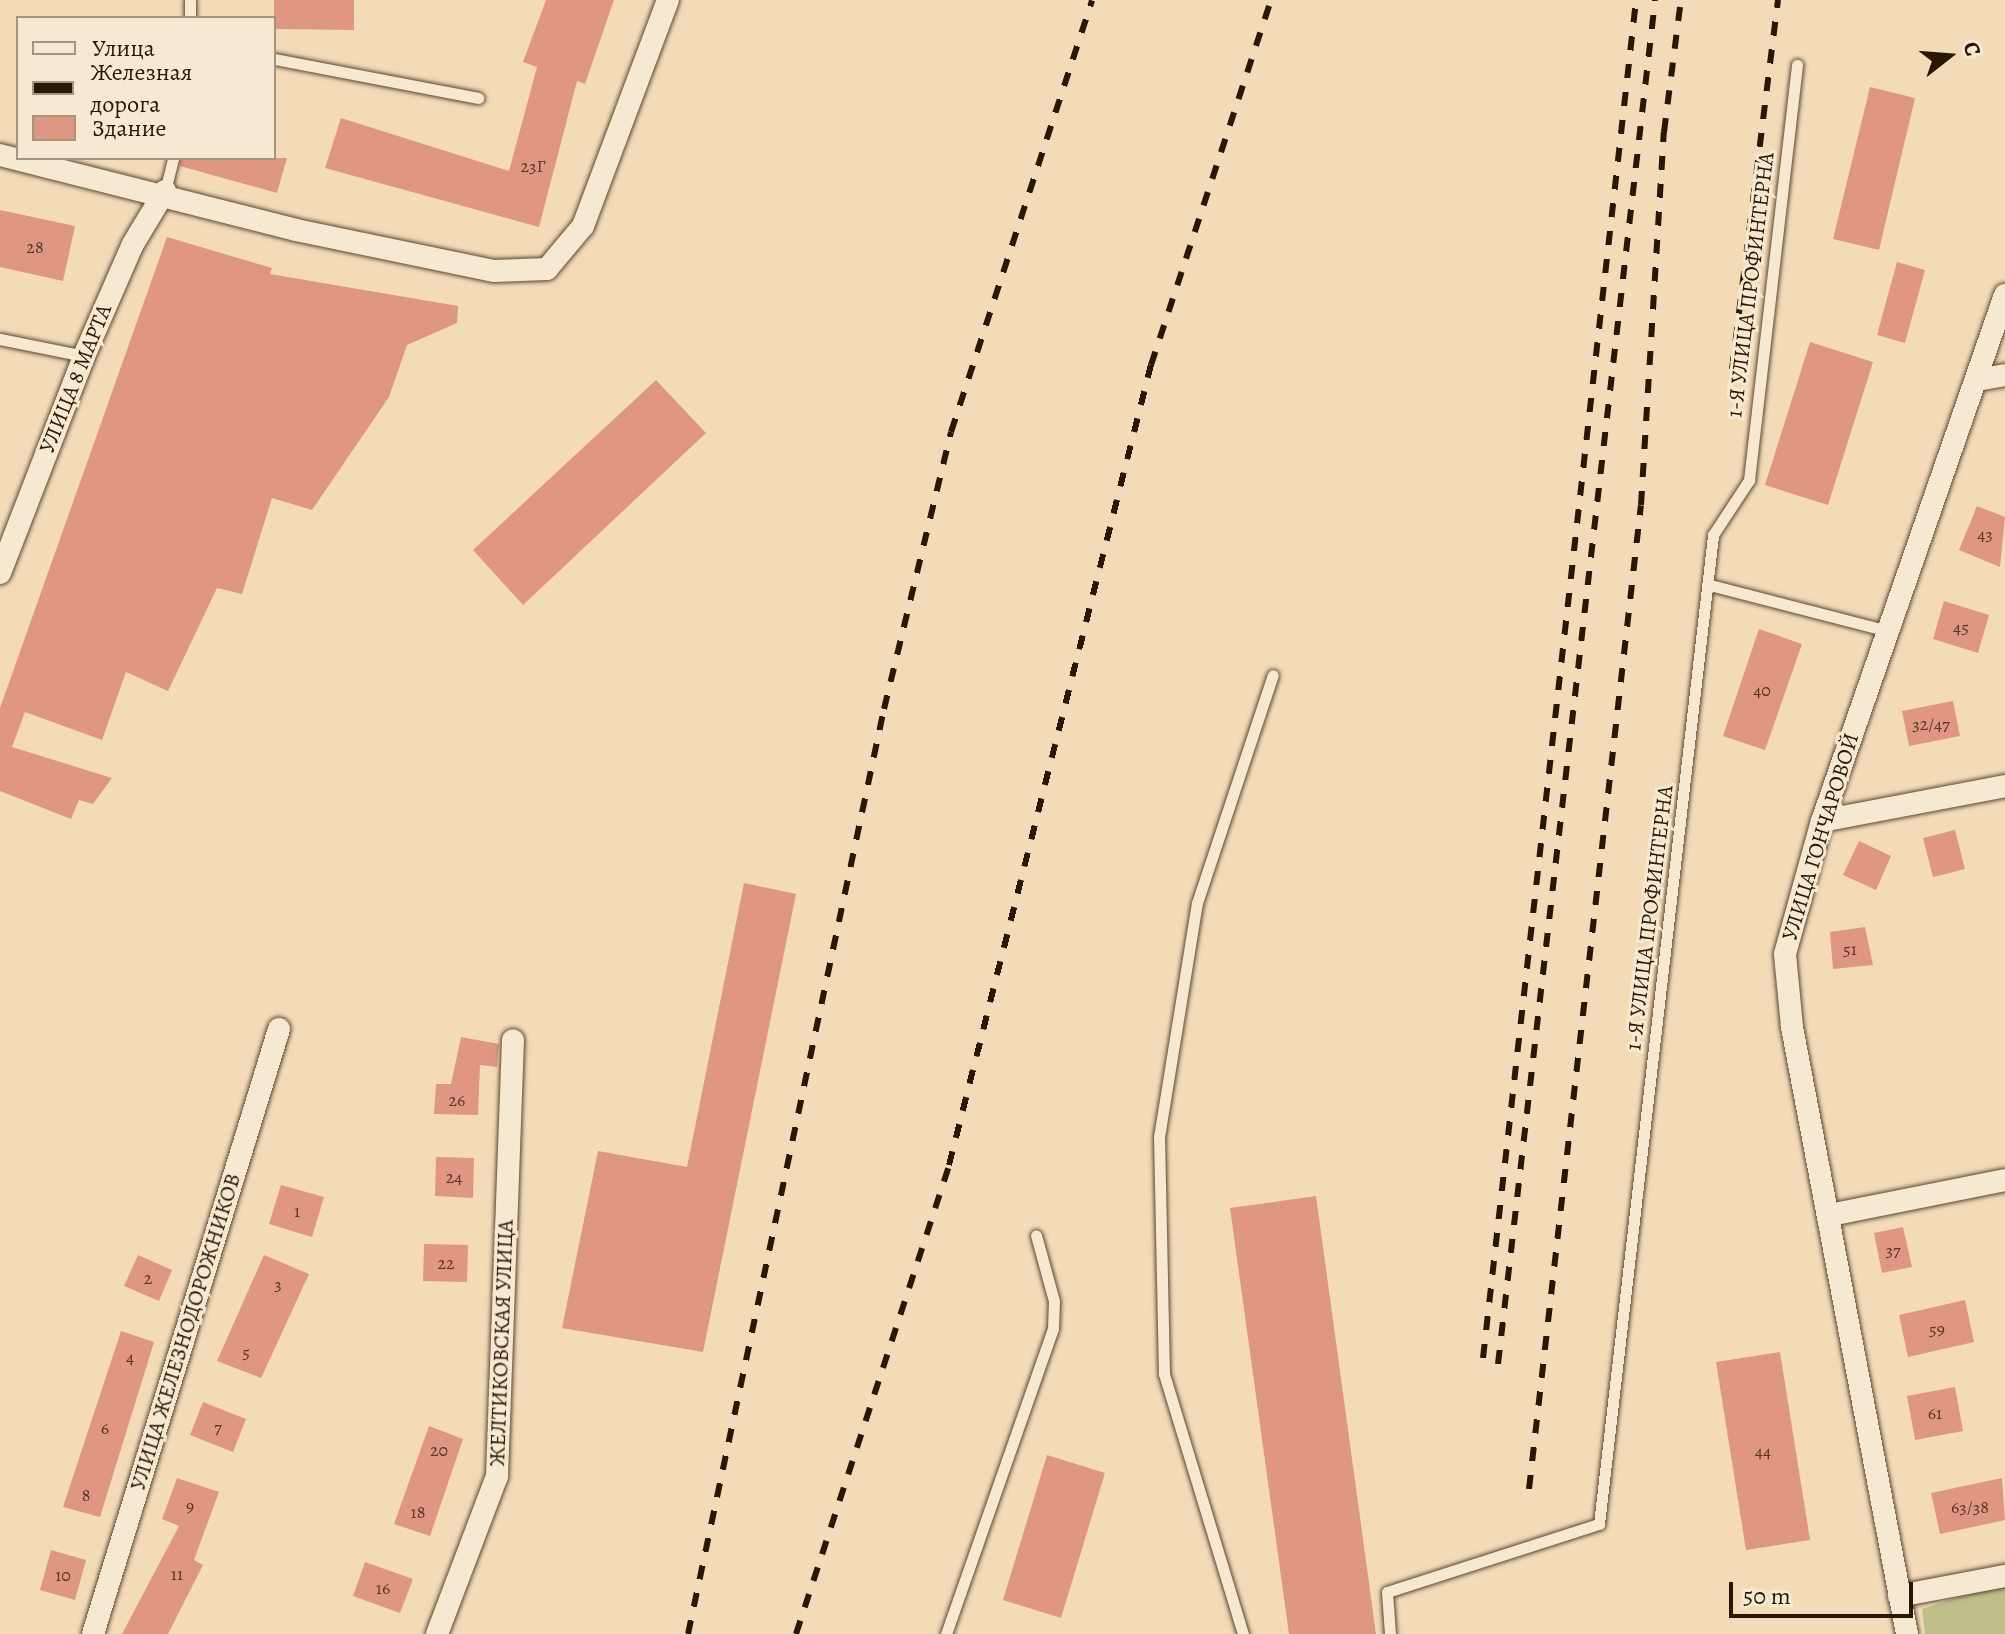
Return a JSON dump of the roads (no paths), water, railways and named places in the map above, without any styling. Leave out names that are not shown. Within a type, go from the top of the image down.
[{"type":"street","points":[[23,160],[165,191],[296,230],[494,271],[547,269],[583,226],[668,0]]},
{"type":"street","name":"УЛИЦА 8 МАРТА","points":[[0,573],[84,356],[165,191]]},
{"type":"street","name":"УЛИЦА ГОНЧАРОВОЙ","points":[[1907,1634],[1792,1027],[1785,954],[1822,821],[2005,295]]},
{"type":"street","points":[[1977,380],[2005,375]]},
{"type":"street","points":[[1822,821],[2005,786]]},
{"type":"street","name":"УЛИЦА ЖЕЛЕЗНОДОРОЖНИКОВ","points":[[93,1634],[279,1029]]},
{"type":"street","name":"ЖЕЛТИКОВСКАЯ УЛИЦА","points":[[437,1634],[497,1476],[513,1040]]},
{"type":"street","points":[[1830,1215],[2005,1180]]},
{"type":"street","points":[[1899,1596],[2005,1576]]},
{"type":"lane","points":[[276,59],[478,98]]},
{"type":"lane","name":"1-Я УЛИЦА ПРОФИНТЕРНА","points":[[1390,1634],[1387,1592],[1599,1524],[1710,585],[1713,535],[1749,480],[1797,65]]},
{"type":"lane","points":[[165,191],[173,160]]},
{"type":"lane","points":[[0,339],[84,356]]},
{"type":"lane","points":[[1710,585],[1888,631]]},
{"type":"lane","points":[[1243,1634],[1164,1374],[1159,1137],[1197,903],[1273,675]]},
{"type":"lane","points":[[946,1634],[1053,1329],[1054,1301],[1036,1235]]},
{"type":"railway","points":[[688,1634],[884,709],[951,432],[1092,0]]},
{"type":"railway","points":[[796,1634],[949,1165],[1151,365],[1271,0]]},
{"type":"railway","points":[[1483,1358],[1636,0]]},
{"type":"railway","points":[[1498,1364],[1655,0]]},
{"type":"railway","points":[[1529,1489],[1641,505],[1664,132],[1681,0]]},
{"type":"railway","points":[[1732,369],[1778,0]]}]
